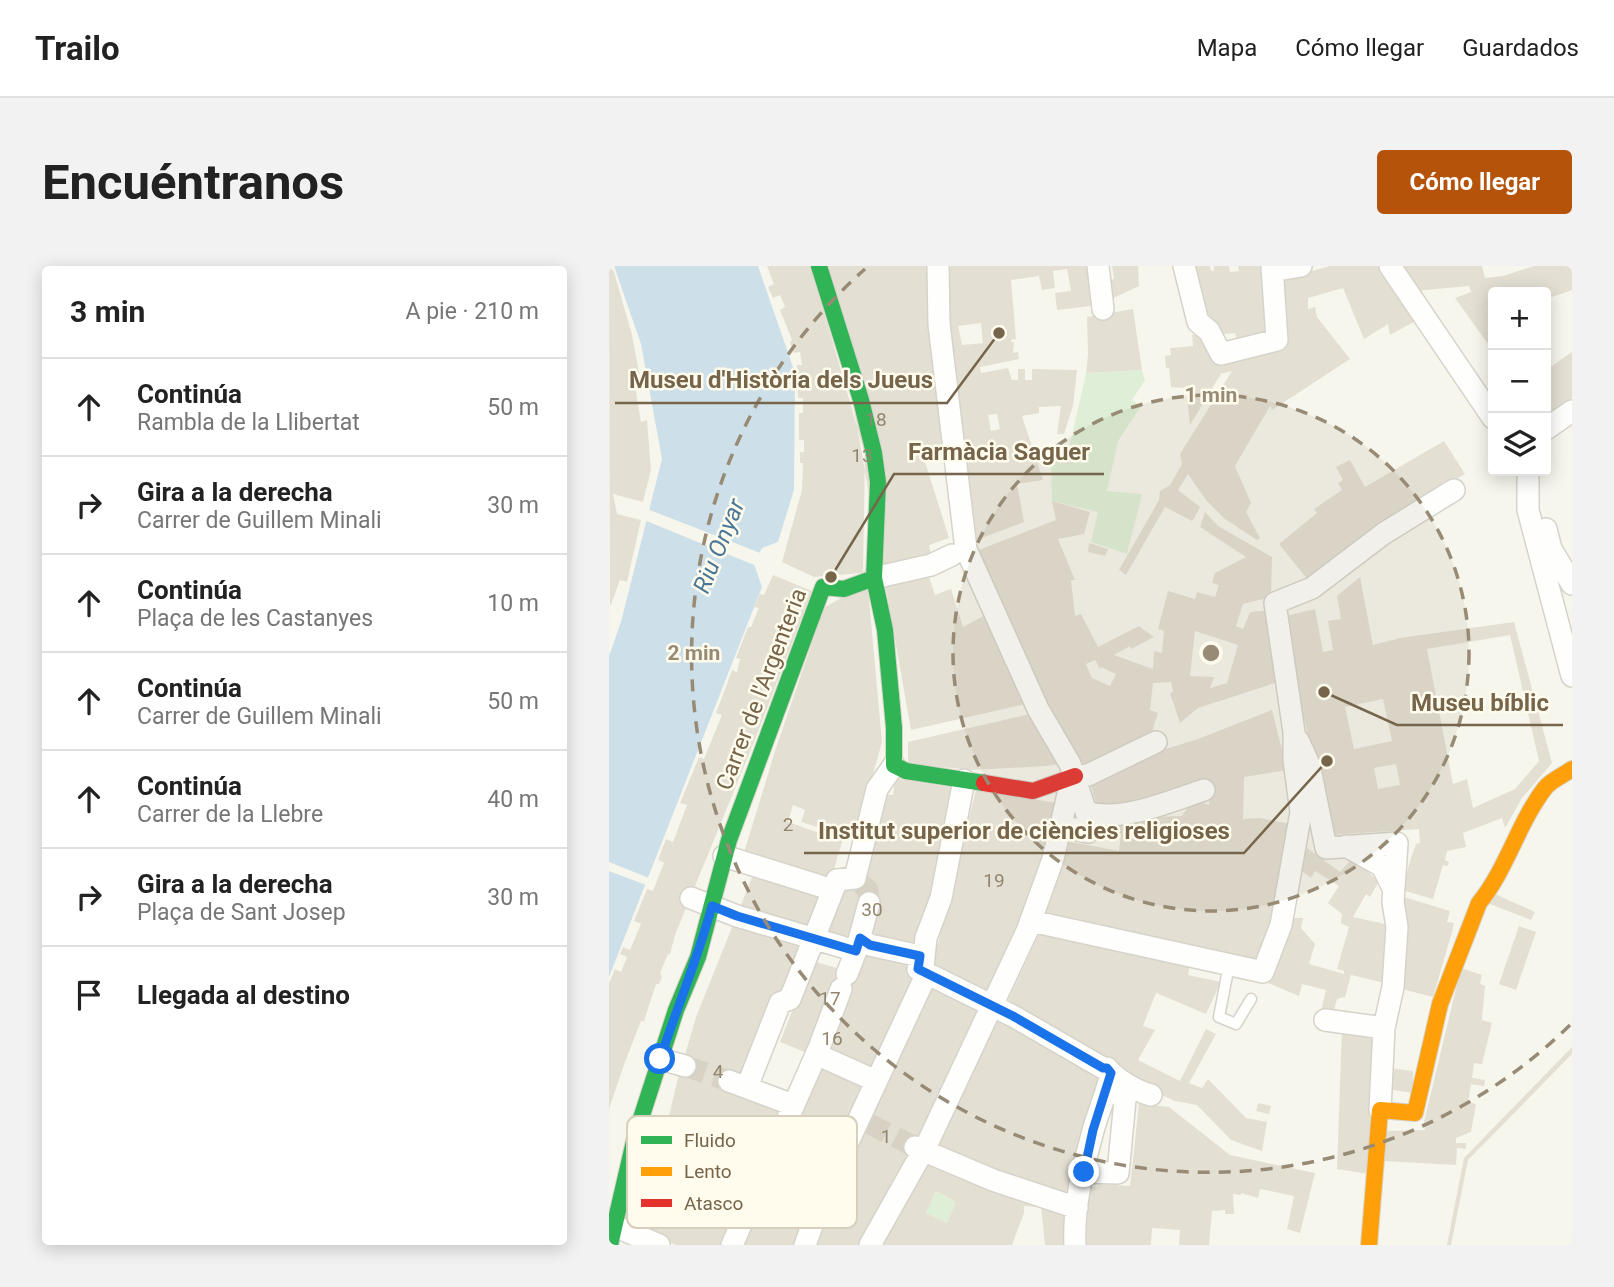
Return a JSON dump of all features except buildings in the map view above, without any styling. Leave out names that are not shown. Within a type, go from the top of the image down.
[{"type":"street","points":[[793,1105],[738,1084],[780,1003],[790,999],[813,940],[853,887],[877,789],[894,765],[894,728],[885,630],[874,578],[877,482],[874,453],[861,400],[819,266]]},
{"type":"street","points":[[938,266],[939,324],[953,453],[959,552]]},
{"type":"street","points":[[1098,266],[1103,309]]},
{"type":"street","points":[[1184,266],[1198,322],[1209,331],[1217,347],[1277,341],[1272,268],[1301,266]]},
{"type":"street","points":[[1390,266],[1490,413]]},
{"type":"street","points":[[1551,426],[1572,411]]},
{"type":"street","points":[[1527,476],[1551,549],[1572,583]]},
{"type":"street","points":[[1527,476],[1528,510],[1572,676]]},
{"type":"street","points":[[1031,921],[1263,972],[1281,925],[1301,812],[1275,603],[1312,588],[1383,534],[1454,490]]},
{"type":"street","points":[[953,527],[959,552],[1038,709],[1066,756],[1071,785],[1091,827],[1089,832],[1061,825]]},
{"type":"street","points":[[874,578],[931,565],[959,552]]},
{"type":"street","name":"Carrer de l'Argenteria","points":[[725,856],[759,754],[823,587],[844,589],[874,578]]},
{"type":"street","points":[[1293,732],[1309,764],[1326,848],[1397,844],[1393,902],[1397,927],[1393,987],[1384,1028],[1381,1110],[1369,1245]]},
{"type":"street","points":[[894,765],[907,771],[1033,791],[1071,785],[1156,742]]},
{"type":"street","points":[[1381,1110],[1415,1113],[1422,1093],[1424,1065],[1432,1034],[1479,903],[1489,891],[1546,786],[1572,769]]},
{"type":"street","points":[[927,973],[923,967],[926,938],[941,898],[964,780]]},
{"type":"street","points":[[870,1245],[992,1005],[1031,921],[1053,859],[1071,785]]},
{"type":"street","points":[[1086,812],[1098,816],[1135,811],[1204,790]]},
{"type":"street","points":[[788,1116],[816,1054],[858,945],[853,887],[857,841]]},
{"type":"street","points":[[642,1116],[676,1010],[698,957],[725,856],[853,887]]},
{"type":"street","points":[[691,898],[813,940],[870,945],[920,956],[918,969],[992,1005],[1107,1068],[1110,1080],[1125,1100],[1118,1173],[1082,1179]]},
{"type":"street","points":[[857,1132],[876,1081],[927,973]]},
{"type":"street","points":[[1325,1020],[1384,1028]]},
{"type":"street","points":[[816,1054],[876,1081]]},
{"type":"street","points":[[660,1059],[685,1066]]},
{"type":"street","points":[[1110,1080],[1151,1095]]},
{"type":"street","points":[[1075,1245],[1074,1221],[1082,1179],[1093,1130],[1110,1080]]},
{"type":"street","points":[[919,1148],[993,1180],[1077,1208]]},
{"type":"street","points":[[627,1171],[612,1235],[659,1245]]},
{"type":"street","points":[[732,1245],[739,1228]]},
{"type":"street","points":[[805,1245],[811,1228]]},
{"type":"lane","points":[[1229,965],[1219,1017],[1236,1024],[1251,999]]},
{"type":"green space","points":[[1142,370],[1145,380],[1132,400],[1141,406],[1118,441],[1107,491],[1142,494],[1127,554],[1091,542],[1098,512],[1052,501],[1051,461],[1070,463],[1072,450],[1069,449],[1086,373]]},
{"type":"green space","points":[[936,1191],[956,1202],[947,1223],[926,1213]]},
{"type":"water","name":"Riu Onyar","points":[[614,266],[758,266],[795,373],[794,490],[778,542],[762,548],[754,564],[762,587],[609,977],[609,656],[621,622],[662,459],[641,344]]},
{"type":"pier","points":[[647,509],[763,554],[759,567],[644,520]]},
{"type":"pier","points":[[609,862],[649,878],[646,885],[609,871]]},
{"type":"tunnel","points":[[861,884],[868,890],[869,903]]},
{"type":"tunnel","points":[[685,1066],[729,1081]]},
{"type":"tunnel","points":[[868,1123],[915,1147]]},
{"type":"traffic: fast","points":[[819,266],[861,400],[874,453],[878,482],[874,578],[885,630],[894,728],[894,765],[906,771],[984,783]]},
{"type":"traffic: fast","points":[[642,1116],[676,1010],[698,957],[729,840],[823,587],[844,589],[874,578]]},
{"type":"traffic: fast","points":[[610,1245],[627,1172]]},
{"type":"traffic: slow","points":[[1369,1245],[1380,1110],[1415,1113],[1440,1004],[1479,903],[1497,876],[1536,802],[1548,785],[1572,769]]},
{"type":"traffic: jam","points":[[984,783],[1033,791],[1075,776]]},
{"type":"place","name":"Museu d'Història dels Jueus","points":[[999,333]]},
{"type":"place","name":"Farmàcia Saguer","points":[[831,577]]},
{"type":"place","name":"Museu bíblic","points":[[1324,692]]},
{"type":"place","name":"Institut superior de ciències religioses","points":[[1327,761]]},
{"type":"route","points":[[660,1059],[676,1010],[698,957],[712,906],[813,940],[856,951],[860,938],[870,945],[920,956],[918,969],[1013,1016],[1107,1068],[1111,1073],[1093,1130],[1084,1172]]}]
